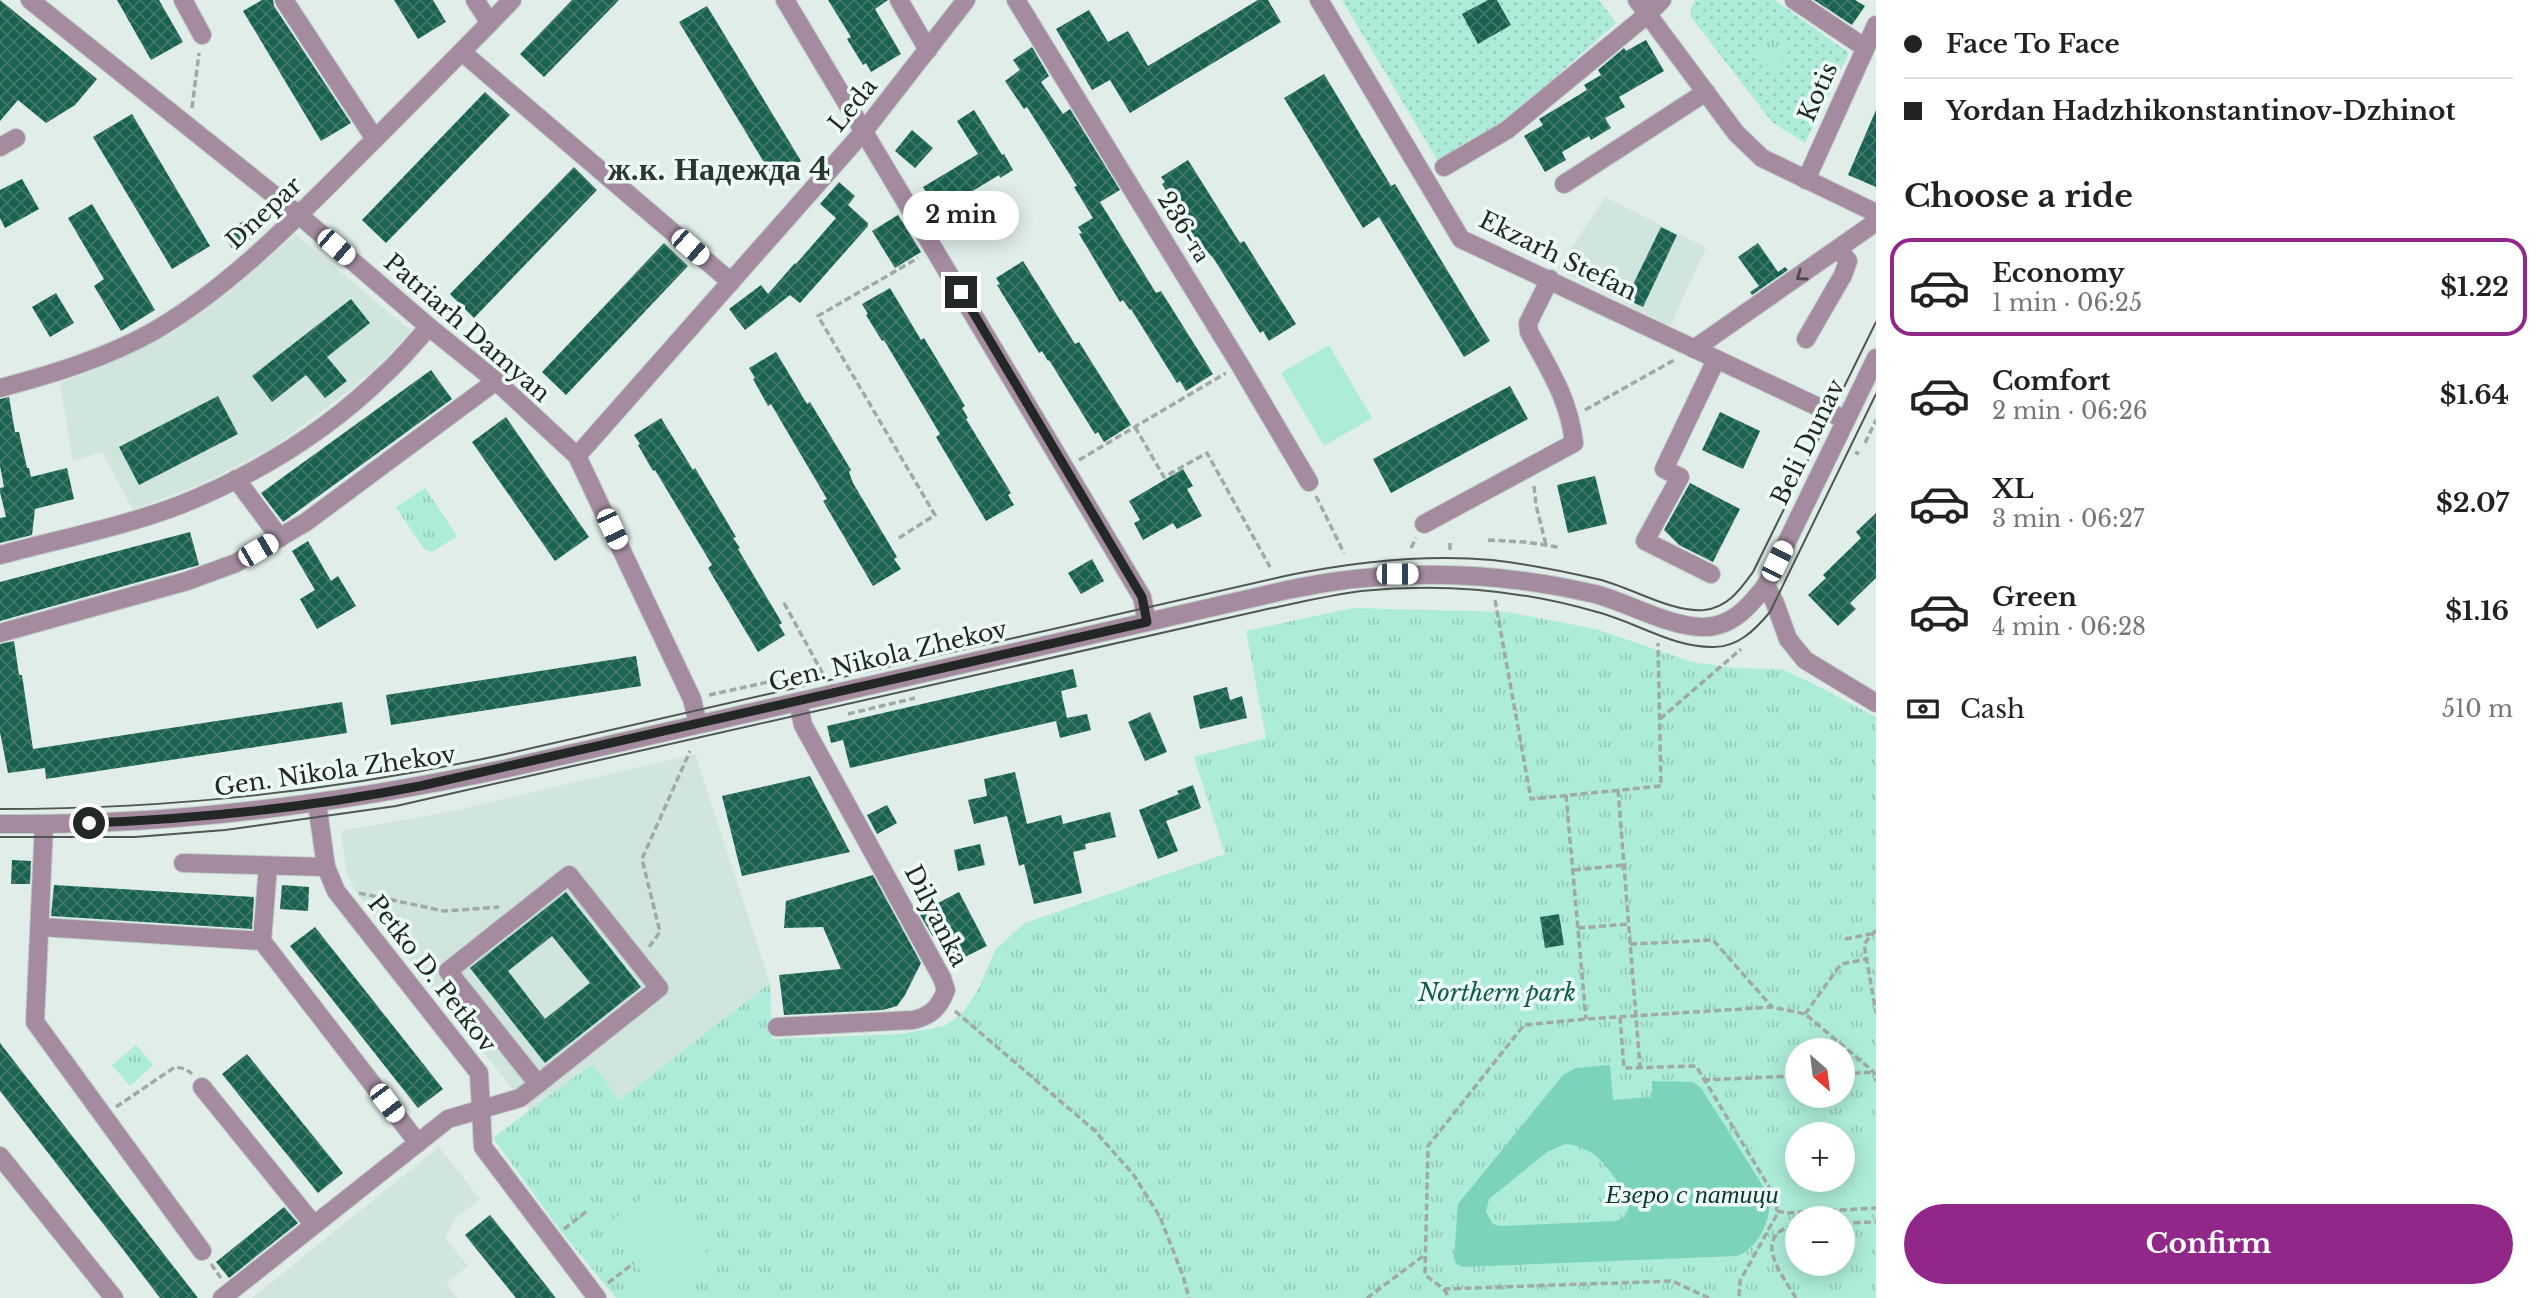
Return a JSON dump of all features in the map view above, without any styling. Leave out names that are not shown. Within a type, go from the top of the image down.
[{"type":"street","name":"Patriarh Damyan","points":[[30,0],[299,215],[496,382],[577,456],[692,699],[698,724]]},
{"type":"street","points":[[183,0],[202,36]]},
{"type":"street","points":[[284,0],[375,139]]},
{"type":"street","points":[[475,0],[490,23]]},
{"type":"street","name":"Dnepar","points":[[0,388],[69,369],[152,332],[216,289],[258,255],[299,215],[512,0]]},
{"type":"street","points":[[785,0],[1142,597],[1147,622]]},
{"type":"street","points":[[899,0],[928,50]]},
{"type":"street","name":"Leda","points":[[577,456],[864,131],[966,0]]},
{"type":"street","name":"236-та","points":[[1016,0],[1309,482]]},
{"type":"street","name":"Ekzarh Stefan","points":[[1319,0],[1461,239],[1846,420]]},
{"type":"street","points":[[1637,0],[1736,133],[1762,158],[1876,213]]},
{"type":"street","points":[[1444,167],[1507,130],[1648,15],[1662,0]]},
{"type":"street","points":[[1794,0],[1864,47]]},
{"type":"street","name":"Kotis","points":[[1806,180],[1876,25]]},
{"type":"street","points":[[462,52],[731,282]]},
{"type":"street","points":[[1564,184],[1706,92]]},
{"type":"street","points":[[1694,349],[1876,222]]},
{"type":"street","points":[[1806,339],[1843,275],[1848,261],[1839,249]]},
{"type":"street","points":[[1424,524],[1574,443],[1571,417],[1566,403],[1528,323],[1550,279]]},
{"type":"street","points":[[0,555],[123,523],[179,505],[236,479],[309,436],[346,408],[385,374],[429,327]]},
{"type":"street","name":"Beli Dunav","points":[[1766,585],[1876,358]]},
{"type":"street","points":[[1711,574],[1645,541],[1680,477],[1664,469],[1716,360]]},
{"type":"street","points":[[0,632],[187,581],[236,563],[306,522],[496,382]]},
{"type":"street","points":[[236,479],[280,538]]},
{"type":"street","name":"Gen. Nikola Zhekov","points":[[0,824],[134,821],[317,803],[444,782],[1321,582],[1397,574],[1450,573],[1490,576],[1598,595],[1683,624],[1704,627],[1733,619],[1754,601],[1766,585]]},
{"type":"street","points":[[1766,585],[1776,603],[1788,639],[1805,660],[1876,703]]},
{"type":"street","name":"Dilyanka","points":[[777,1027],[927,1017],[941,1002],[946,990],[942,978],[803,725],[798,702]]},
{"type":"street","name":"Petko D. Petkov","points":[[317,803],[326,867],[336,891],[479,1073],[483,1147],[596,1296]]},
{"type":"street","points":[[44,824],[35,1022],[202,1251]]},
{"type":"street","points":[[183,863],[326,867]]},
{"type":"street","points":[[268,866],[262,941],[418,1143]]},
{"type":"street","points":[[226,1294],[447,1119],[520,1098],[538,1084],[659,988],[569,875],[448,971],[538,1084]]},
{"type":"street","points":[[41,927],[262,941]]},
{"type":"street","points":[[202,1087],[314,1225]]},
{"type":"street","points":[[0,1156],[114,1298]]},
{"type":"path","points":[[189,127],[202,36]]},
{"type":"path","points":[[899,538],[935,515],[818,316],[935,248]]},
{"type":"path","points":[[1571,417],[1694,349]]},
{"type":"path","points":[[1066,469],[1240,365]]},
{"type":"path","points":[[1865,443],[1876,420]]},
{"type":"path","points":[[1135,427],[1164,477],[1207,453],[1270,567]]},
{"type":"path","points":[[1532,466],[1536,505],[1546,545]]},
{"type":"path","points":[[1309,482],[1344,553]]},
{"type":"path","points":[[1488,540],[1558,547]]},
{"type":"path","points":[[1450,543],[1450,551]]},
{"type":"path","points":[[1495,600],[1531,799],[1661,786],[1658,643]]},
{"type":"path","points":[[784,603],[823,674]]},
{"type":"path","points":[[1660,720],[1741,649]]},
{"type":"path","points":[[707,696],[786,678]]},
{"type":"path","points":[[848,714],[915,698]]},
{"type":"path","points":[[638,962],[660,932],[642,859],[691,751]]},
{"type":"path","points":[[1618,790],[1640,1067]]},
{"type":"path","points":[[1566,795],[1586,1019]]},
{"type":"path","points":[[1573,870],[1624,865]]},
{"type":"path","points":[[336,891],[356,892],[444,911],[499,906],[511,921]]},
{"type":"path","points":[[1578,928],[1629,924]]},
{"type":"path","points":[[1845,939],[1875,932]]},
{"type":"path","points":[[1875,932],[1864,944],[1876,1013]]},
{"type":"path","points":[[1630,944],[1713,940],[1772,1007]]},
{"type":"path","points":[[1805,1014],[1842,964],[1867,959]]},
{"type":"path","points":[[941,1002],[961,1015],[1094,1130],[1133,1174],[1160,1217],[1189,1298]]},
{"type":"path","points":[[1449,1298],[1444,1289],[1425,1275],[1427,1146],[1524,1025],[1772,1007],[1805,1014],[1875,1071],[1876,1081]]},
{"type":"path","points":[[1620,1016],[1624,1068],[1696,1066],[1774,1195],[1777,1211],[1740,1281],[1739,1298]]},
{"type":"path","points":[[102,1117],[175,1067],[186,1069],[202,1087]]},
{"type":"path","points":[[1855,1073],[1875,1071]]},
{"type":"path","points":[[1703,1080],[1785,1077]]},
{"type":"path","points":[[1777,1211],[1786,1213],[1876,1208]]},
{"type":"path","points":[[552,1238],[587,1211]]},
{"type":"path","points":[[1855,1223],[1876,1222]]},
{"type":"path","points":[[1785,1230],[1774,1240],[1770,1250],[1772,1259],[1796,1298]]},
{"type":"path","points":[[202,1251],[226,1294]]},
{"type":"path","points":[[1371,1297],[1426,1254]]},
{"type":"path","points":[[596,1296],[634,1263]]},
{"type":"path","points":[[1444,1289],[1672,1281],[1709,1298]]},
{"type":"shaded area","points":[[1605,197],[1706,248],[1670,326],[1557,269]]},
{"type":"shaded area","points":[[295,234],[411,331],[378,366],[272,448],[201,484],[133,510],[102,452],[73,461],[60,383],[101,368],[169,335],[229,293]]},
{"type":"shaded area","points":[[695,754],[770,983],[620,1101],[591,1064],[530,1111],[356,892],[346,871],[341,831],[448,812]]},
{"type":"shaded area","points":[[439,1147],[480,1199],[455,1219],[445,1238],[468,1266],[446,1284],[457,1298],[252,1298]]},
{"type":"green space","points":[[1342,0],[1599,0],[1616,23],[1500,126],[1439,163]]},
{"type":"green space","points":[[1695,0],[1775,0],[1849,53],[1805,143],[1772,122],[1691,17]]},
{"type":"green space","points":[[1769,30],[1792,46],[1774,72],[1751,56]]},
{"type":"green space","points":[[1329,345],[1372,418],[1324,446],[1281,373]]},
{"type":"green space","points":[[425,488],[457,536],[432,552],[424,549],[396,507]]},
{"type":"green space","name":"Northern park","points":[[1353,608],[1507,612],[1596,629],[1692,662],[1734,668],[1781,669],[1876,717],[1876,1298],[616,1298],[560,1230],[493,1138],[592,1064],[620,1100],[770,983],[772,1039],[901,1034],[944,1026],[961,1015],[979,988],[995,950],[1025,923],[1225,854],[1194,757],[1266,738],[1246,631]]},
{"type":"green space","points":[[136,1045],[153,1065],[130,1086],[112,1065]]},
{"type":"green space","points":[[1749,1135],[1755,1135],[1785,1149],[1785,1192],[1855,1192],[1855,1141],[1875,1140],[1876,1204],[1794,1206],[1784,1199],[1747,1140]]},
{"type":"green space","points":[[657,1187],[715,1264],[669,1298],[660,1298],[606,1225]]},
{"type":"water","name":"Езеро с патици","points":[[1610,1065],[1613,1100],[1652,1097],[1652,1081],[1693,1082],[1701,1088],[1768,1194],[1767,1221],[1752,1246],[1737,1256],[1463,1267],[1456,1264],[1454,1258],[1458,1204],[1563,1075],[1576,1068]],"holes":[[[1565,1144],[1587,1150],[1605,1165],[1619,1184],[1630,1204],[1625,1217],[1616,1221],[1500,1226],[1493,1224],[1486,1212],[1489,1199],[1547,1152]]]},
{"type":"building","points":[[0,0],[97,79],[75,105],[46,123],[18,100],[0,121]]},
{"type":"building","points":[[117,0],[159,0],[183,42],[151,60]]},
{"type":"building","points":[[262,0],[273,0],[274,6],[351,123],[321,141],[243,11]]},
{"type":"building","points":[[394,0],[433,0],[446,22],[418,39]]},
{"type":"building","points":[[572,0],[619,0],[544,77],[520,54]]},
{"type":"building","points":[[828,0],[888,0],[875,9],[901,54],[871,72],[866,63],[863,65],[847,39],[851,37]]},
{"type":"building","points":[[1258,0],[1268,0],[1281,22],[1130,113],[1110,80],[1092,90],[1056,29],[1089,10],[1108,42],[1128,31],[1148,66]]},
{"type":"building","points":[[1488,0],[1497,0],[1511,25],[1478,44],[1462,14]]},
{"type":"building","points":[[1814,0],[1855,0],[1865,6],[1852,25]]},
{"type":"building","points":[[707,6],[801,161],[773,177],[679,22]]},
{"type":"building","points":[[1646,40],[1664,71],[1619,97],[1625,107],[1605,118],[1611,128],[1591,140],[1589,136],[1562,152],[1566,160],[1545,172],[1524,136],[1543,125],[1539,119],[1587,90],[1584,85],[1601,75],[1598,70],[1624,48],[1626,51]]},
{"type":"building","points":[[1032,47],[1049,76],[1041,82],[1063,114],[1070,109],[1120,190],[1100,202],[1156,293],[1161,291],[1213,374],[1186,391],[1180,381],[1177,383],[1131,309],[1123,300],[1120,302],[1079,234],[1082,233],[1078,227],[1093,218],[1074,187],[1077,186],[1027,107],[1024,109],[1005,81],[1020,70],[1013,60]]},
{"type":"building","points":[[1324,74],[1391,186],[1395,184],[1490,341],[1464,357],[1379,217],[1363,228],[1284,98]]},
{"type":"building","points":[[485,92],[510,115],[386,243],[362,220]]},
{"type":"building","points":[[974,110],[1013,170],[1000,178],[999,175],[938,212],[923,187],[978,154],[957,121]]},
{"type":"building","points":[[1876,110],[1876,187],[1848,175]]},
{"type":"building","points":[[132,114],[210,246],[172,269],[93,137]]},
{"type":"building","points":[[912,130],[933,148],[915,168],[895,151]]},
{"type":"building","points":[[1188,160],[1240,243],[1244,241],[1296,324],[1269,341],[1263,331],[1260,333],[1214,259],[1206,250],[1204,252],[1162,184],[1165,182],[1161,177]]},
{"type":"building","points":[[574,167],[597,190],[474,318],[450,294]]},
{"type":"building","points":[[22,179],[39,209],[5,228],[0,218],[0,190]]},
{"type":"building","points":[[839,182],[855,196],[848,205],[868,226],[800,303],[790,295],[745,330],[729,309],[761,285],[768,294],[836,218],[820,204]]},
{"type":"building","points":[[92,204],[155,310],[121,331],[94,286],[104,279],[68,218]]},
{"type":"building","points":[[898,215],[921,252],[895,268],[872,231]]},
{"type":"building","points":[[250,217],[260,233],[233,250],[223,234]]},
{"type":"building","points":[[1661,227],[1677,235],[1643,307],[1626,299]]},
{"type":"building","points":[[664,243],[688,266],[566,395],[542,372]]},
{"type":"building","points":[[1758,243],[1778,272],[1785,267],[1788,270],[1752,295],[1750,292],[1759,286],[1738,257]]},
{"type":"building","points":[[1023,261],[1075,344],[1079,342],[1131,425],[1104,442],[1098,432],[1095,434],[1049,360],[1042,351],[1039,353],[997,285],[1000,284],[996,278]]},
{"type":"building","points":[[890,288],[965,406],[962,408],[968,418],[966,419],[1011,493],[1008,495],[1014,505],[986,521],[936,437],[940,434],[866,315],[868,314],[862,304]]},
{"type":"building","points":[[56,293],[74,323],[50,337],[32,307]]},
{"type":"building","points":[[351,299],[370,323],[327,357],[347,381],[325,398],[306,375],[272,402],[252,376]]},
{"type":"building","points":[[776,352],[851,470],[849,472],[853,483],[897,557],[894,559],[901,569],[873,586],[823,501],[827,499],[771,404],[768,406],[753,379],[755,378],[749,368]]},
{"type":"building","points":[[431,370],[452,399],[283,522],[261,493]]},
{"type":"building","points":[[1510,386],[1528,419],[1391,493],[1373,459]]},
{"type":"building","points":[[218,396],[238,434],[139,485],[119,447]]},
{"type":"building","points":[[9,397],[15,432],[19,432],[31,477],[67,468],[74,499],[35,509],[32,535],[0,543],[0,518],[6,517],[0,492],[0,488],[4,487],[0,466],[0,399]]},
{"type":"building","points":[[1720,412],[1760,431],[1743,469],[1702,450]]},
{"type":"building","points":[[506,417],[589,537],[555,561],[472,442]]},
{"type":"building","points":[[661,418],[693,470],[695,468],[736,537],[733,538],[740,548],[738,549],[782,623],[779,625],[785,635],[758,652],[708,568],[712,565],[638,445],[640,444],[634,435]]},
{"type":"building","points":[[1183,469],[1193,486],[1187,489],[1202,516],[1177,529],[1173,523],[1143,540],[1134,523],[1140,520],[1129,501]]},
{"type":"building","points":[[1595,476],[1607,524],[1568,533],[1557,485]]},
{"type":"building","points":[[1690,483],[1740,509],[1713,562],[1679,545],[1664,530]]},
{"type":"building","points":[[1876,513],[1876,578],[1850,603],[1856,609],[1838,626],[1808,595],[1826,578],[1823,575],[1861,538],[1856,532]]},
{"type":"building","points":[[190,532],[199,565],[0,621],[0,582]]},
{"type":"building","points":[[308,541],[331,581],[338,576],[356,606],[317,629],[300,599],[315,590],[292,551]]},
{"type":"building","points":[[1092,559],[1104,581],[1081,594],[1068,573]]},
{"type":"building","points":[[14,641],[33,749],[342,702],[347,733],[46,779],[45,768],[8,773],[0,732],[0,644]]},
{"type":"building","points":[[636,656],[641,686],[391,725],[386,695]]},
{"type":"building","points":[[1073,669],[1077,687],[1061,691],[1067,718],[1087,714],[1091,730],[1060,738],[1056,721],[850,768],[843,740],[831,743],[827,726]]},
{"type":"building","points":[[1227,687],[1230,700],[1242,696],[1247,718],[1200,729],[1193,696]]},
{"type":"building","points":[[1150,712],[1167,752],[1145,761],[1128,722]]},
{"type":"building","points":[[1015,772],[1027,824],[1061,815],[1063,824],[1110,812],[1116,837],[1085,844],[1086,849],[1073,852],[1082,893],[1034,904],[1024,864],[1019,866],[1007,816],[974,824],[968,800],[987,796],[984,779]]},
{"type":"building","points":[[810,776],[850,852],[742,876],[722,796]]},
{"type":"building","points":[[1193,785],[1201,808],[1166,821],[1178,851],[1158,859],[1139,810],[1179,794],[1177,791]]},
{"type":"building","points":[[887,805],[897,823],[877,834],[867,815]]},
{"type":"building","points":[[980,844],[985,865],[958,871],[954,850]]},
{"type":"building","points":[[12,860],[31,861],[30,884],[11,884]]},
{"type":"building","points":[[873,875],[921,963],[905,995],[897,1006],[883,1010],[784,1015],[779,975],[841,969],[823,927],[784,928],[786,901]]},
{"type":"building","points":[[54,885],[254,897],[252,929],[51,916]]},
{"type":"building","points":[[282,885],[309,887],[308,911],[280,909]]},
{"type":"building","points":[[566,892],[641,987],[545,1063],[470,968]],"holes":[[[552,936],[590,983],[545,1019],[508,971]]]},
{"type":"building","points":[[959,892],[987,946],[953,963],[936,930],[933,937],[919,913]]},
{"type":"building","points":[[1559,914],[1564,945],[1545,948],[1540,917]]},
{"type":"building","points":[[315,927],[443,1089],[418,1108],[290,946]]},
{"type":"building","points":[[0,1043],[198,1298],[160,1298],[0,1091]]},
{"type":"building","points":[[247,1054],[343,1173],[318,1193],[222,1074]]},
{"type":"building","points":[[284,1207],[298,1223],[229,1278],[216,1262]]},
{"type":"building","points":[[490,1215],[556,1298],[516,1298],[465,1235]]},
{"type":"tram line","points":[[0,809],[129,806],[192,801],[317,788],[443,767],[1285,576],[1362,563],[1440,558],[1492,560],[1609,582],[1664,603],[1691,610],[1712,608],[1733,597],[1753,572],[1876,322]]},
{"type":"tram line","points":[[0,837],[135,837],[225,830],[396,806],[1272,608],[1361,591],[1450,588],[1539,598],[1612,616],[1684,643],[1723,646],[1745,636],[1770,612],[1876,394]]},
{"type":"district","name":"ж.к. Надежда 4","points":[[719,169]]},
{"type":"route","points":[[89,823],[222,814],[397,791],[1147,622],[1142,597],[961,292]]}]
